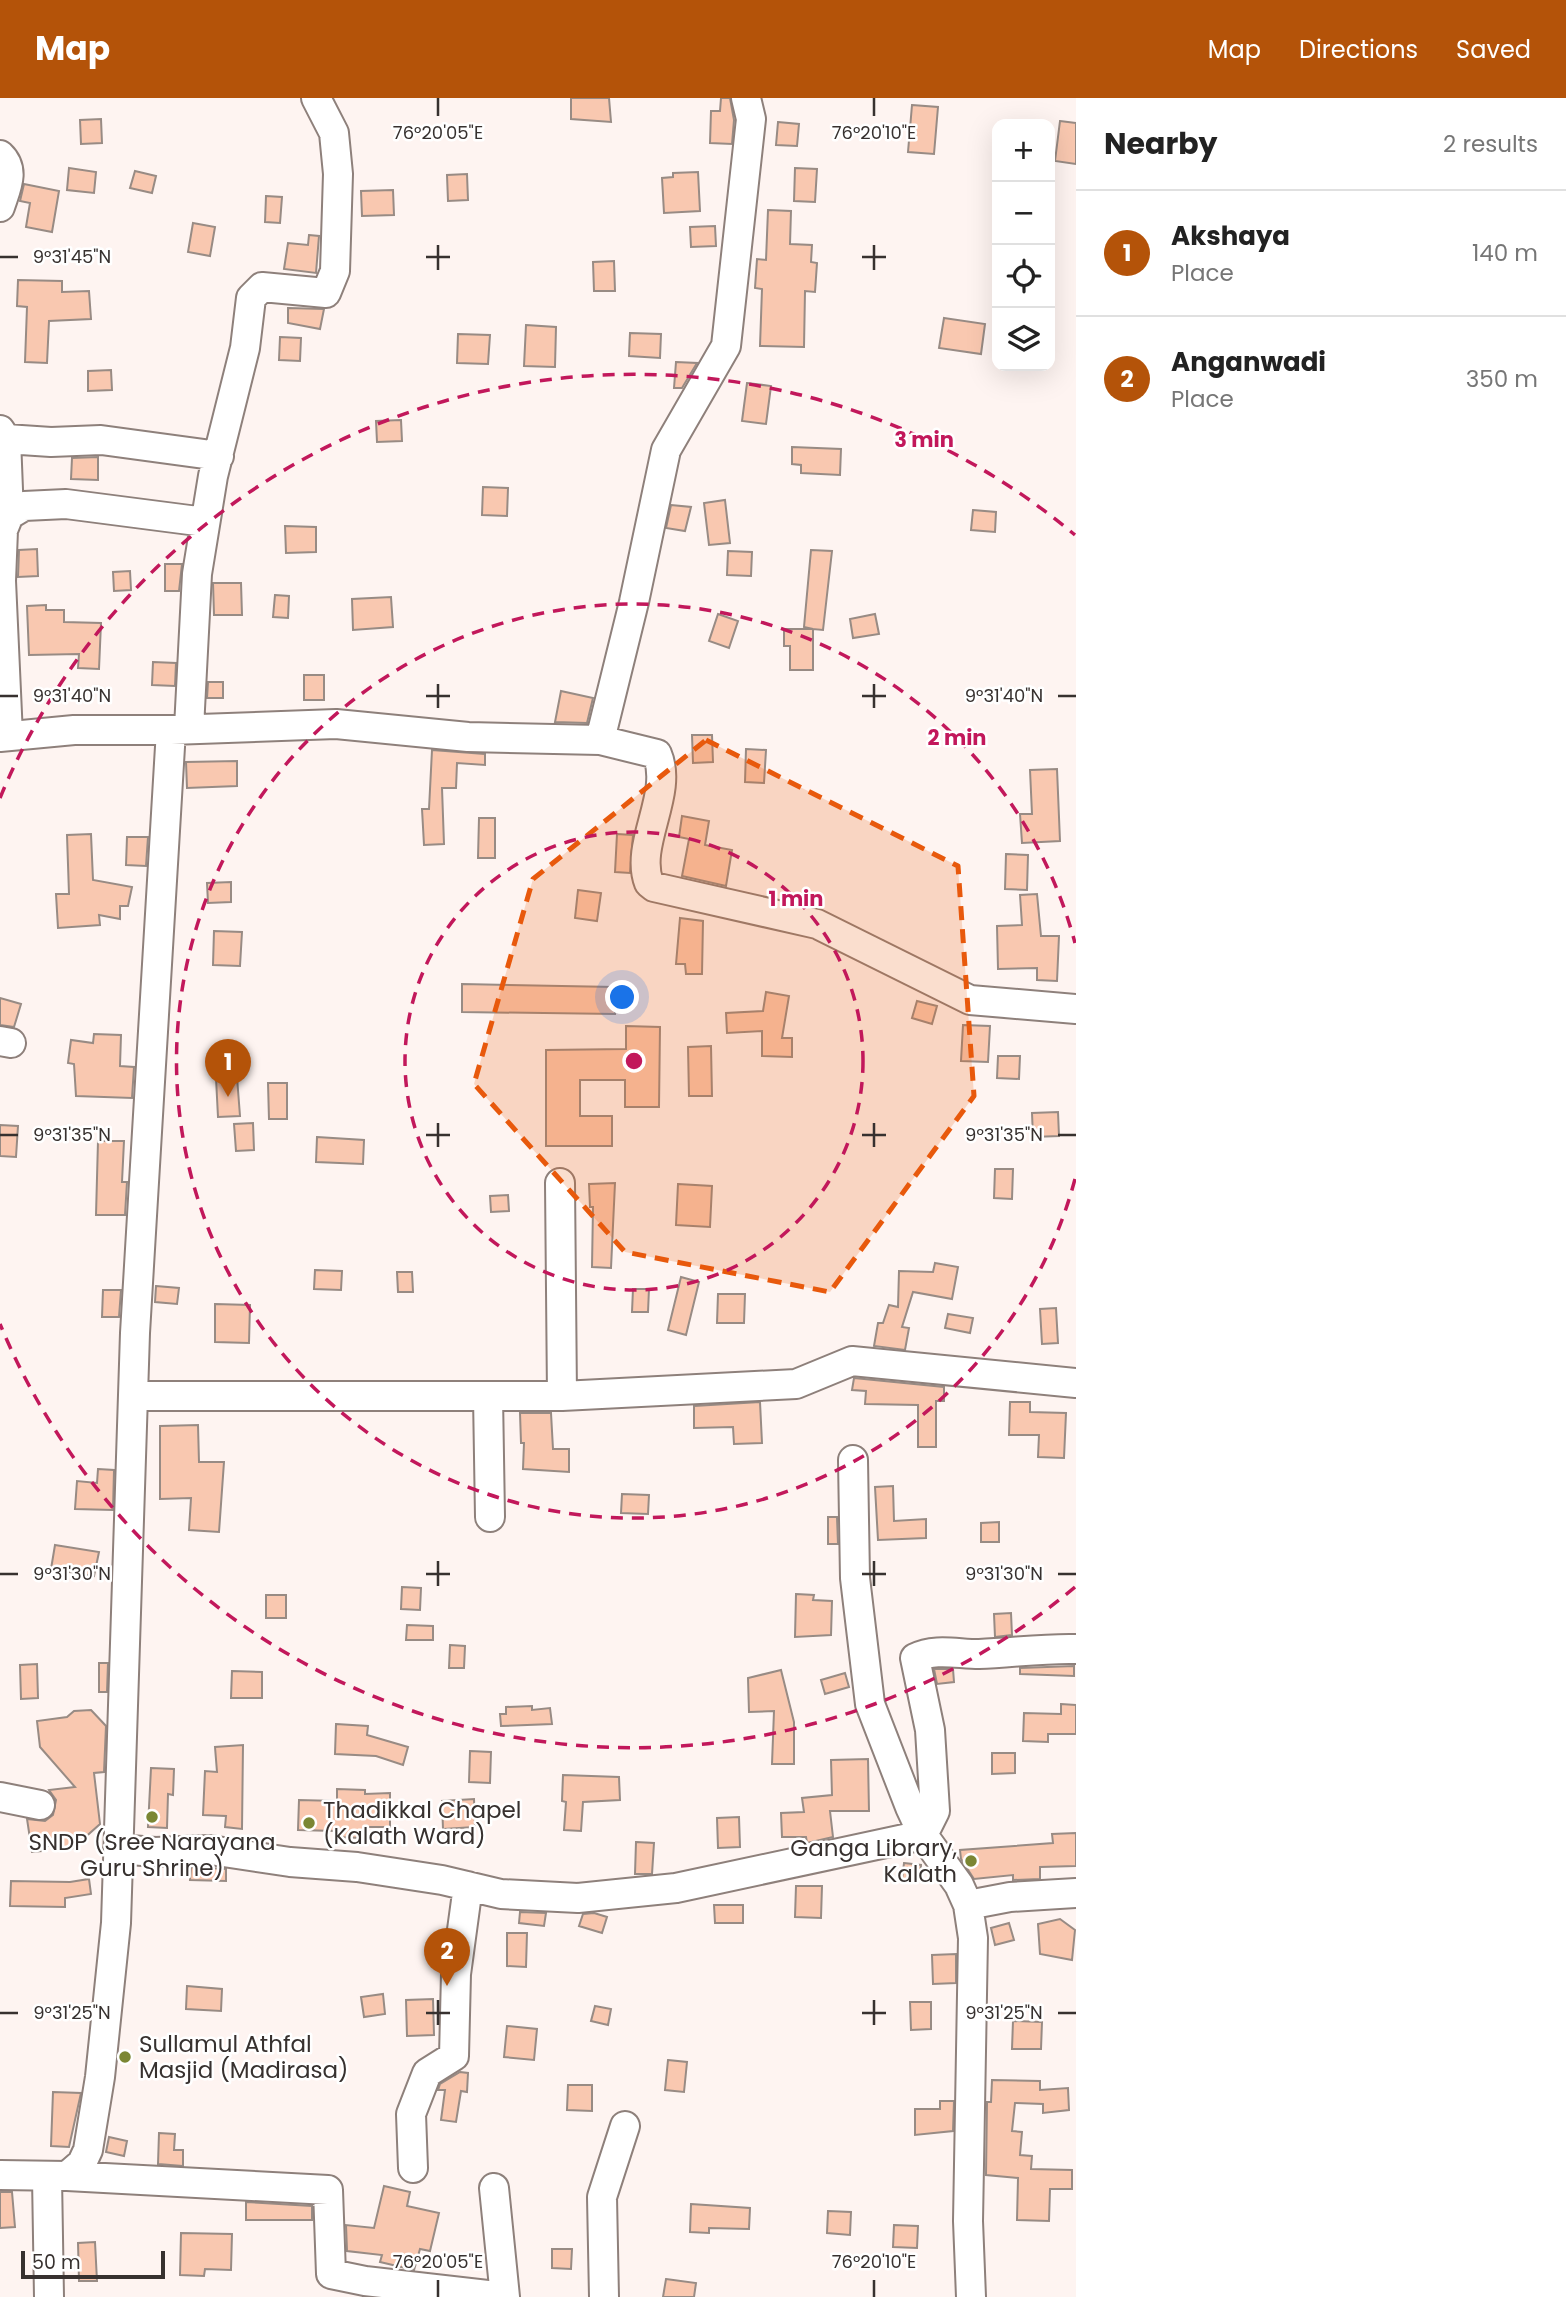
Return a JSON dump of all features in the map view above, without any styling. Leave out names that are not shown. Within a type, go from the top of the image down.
[{"type":"street","points":[[57,2176],[82,2163],[92,2128],[116,1923],[133,1396],[180,729],[197,574],[219,456],[245,348],[251,298],[262,287],[326,293],[335,271],[338,174],[334,133],[316,98]]},
{"type":"street","points":[[600,740],[635,601],[666,450],[726,346],[751,119],[746,98]]},
{"type":"street","points":[[0,155],[8,162],[10,171],[0,207]]},
{"type":"street","points":[[219,456],[101,440],[51,442],[3,434],[9,515],[4,530],[1,581],[4,737],[74,730],[336,724],[468,737],[600,740],[645,749],[657,754],[663,771],[645,866],[649,883],[654,887],[817,924],[970,1000],[1076,1009]]},
{"type":"street","points":[[9,515],[24,506],[66,504],[205,522]]},
{"type":"street","points":[[560,1183],[562,1396]]},
{"type":"street","points":[[133,1396],[562,1396],[796,1384],[852,1361],[1076,1383]]},
{"type":"street","points":[[488,1396],[490,1517]]},
{"type":"street","points":[[853,1460],[855,1578],[870,1704],[897,1780],[923,1835],[959,1885],[968,1905],[973,1938],[968,2221],[971,2297]]},
{"type":"street","points":[[923,1835],[935,1811],[930,1730],[915,1658],[928,1652],[979,1654],[1028,1648],[1076,1649]]},
{"type":"street","points":[[0,1797],[40,1805]]},
{"type":"street","points":[[118,1849],[155,1852],[211,1850],[290,1862],[357,1867],[500,1894],[578,1898],[676,1888],[923,1835]]},
{"type":"street","points":[[413,2168],[411,2114],[427,2073],[454,2056],[456,1974],[468,1886]]},
{"type":"street","points":[[968,1905],[1010,1897],[1076,1893]]},
{"type":"street","points":[[604,2297],[602,2197],[625,2126]]},
{"type":"street","points":[[0,2175],[328,2190],[331,2274],[365,2281],[505,2297],[494,2188]]},
{"type":"street","points":[[49,2297],[57,2176]]},
{"type":"highlighted area","points":[[706,740],[958,866],[974,1096],[830,1292],[625,1252],[474,1084],[533,879]]},
{"type":"building","points":[[571,98],[609,98],[611,122],[571,119]]},
{"type":"building","points":[[721,98],[730,98],[734,120],[732,144],[710,143],[711,111],[720,111]]},
{"type":"building","points":[[912,105],[938,107],[934,154],[908,152]]},
{"type":"building","points":[[101,119],[102,143],[81,144],[80,120]]},
{"type":"building","points":[[1060,121],[1076,123],[1076,164],[1055,161]]},
{"type":"building","points":[[778,122],[799,124],[797,146],[776,145]]},
{"type":"building","points":[[69,168],[96,172],[94,193],[67,190]]},
{"type":"building","points":[[795,168],[817,169],[815,202],[794,201]]},
{"type":"building","points":[[135,171],[156,176],[152,193],[130,188]]},
{"type":"building","points":[[698,172],[700,211],[664,213],[662,178],[673,177],[673,173]]},
{"type":"building","points":[[467,174],[468,200],[448,201],[447,175]]},
{"type":"building","points":[[24,184],[59,191],[52,232],[26,227],[30,203],[20,201]]},
{"type":"building","points":[[393,190],[394,215],[362,216],[361,191]]},
{"type":"building","points":[[266,196],[282,197],[280,223],[265,222]]},
{"type":"building","points":[[768,210],[791,211],[790,244],[812,245],[811,262],[817,263],[815,292],[805,291],[804,347],[760,346],[762,289],[755,288],[757,259],[766,260]]},
{"type":"building","points":[[193,223],[215,227],[210,256],[188,252]]},
{"type":"building","points":[[715,226],[716,246],[691,247],[690,227]]},
{"type":"building","points":[[309,235],[319,236],[316,273],[284,269],[288,243],[308,245]]},
{"type":"building","points":[[614,261],[615,291],[594,291],[593,262]]},
{"type":"building","points":[[18,280],[62,281],[62,292],[89,291],[91,319],[49,321],[47,363],[25,362],[27,307],[17,306]]},
{"type":"building","points":[[288,308],[324,309],[320,329],[288,323]]},
{"type":"building","points":[[944,318],[985,324],[981,354],[939,348]]},
{"type":"building","points":[[526,325],[556,327],[555,367],[524,366]]},
{"type":"building","points":[[630,333],[661,334],[660,358],[629,356]]},
{"type":"building","points":[[458,334],[490,335],[488,364],[457,363]]},
{"type":"building","points":[[280,337],[301,338],[300,361],[279,360]]},
{"type":"building","points":[[676,362],[697,363],[682,388],[674,388]]},
{"type":"building","points":[[111,370],[112,390],[88,391],[88,371]]},
{"type":"building","points":[[747,383],[771,386],[766,424],[742,421]]},
{"type":"building","points":[[401,420],[402,441],[377,442],[376,421]]},
{"type":"building","points":[[792,447],[841,449],[840,475],[801,473],[801,465],[792,464]]},
{"type":"building","points":[[98,457],[98,480],[71,479],[72,458]]},
{"type":"building","points":[[483,487],[508,488],[507,516],[482,515]]},
{"type":"building","points":[[725,500],[730,543],[709,545],[704,503]]},
{"type":"building","points":[[671,505],[691,507],[685,531],[666,528]]},
{"type":"building","points":[[973,510],[996,512],[995,532],[971,530]]},
{"type":"building","points":[[285,526],[316,527],[316,552],[286,553]]},
{"type":"building","points":[[37,549],[38,576],[18,577],[19,550]]},
{"type":"building","points":[[811,550],[832,551],[823,630],[804,627]]},
{"type":"building","points":[[728,551],[752,552],[751,576],[727,575]]},
{"type":"building","points":[[165,564],[182,564],[179,591],[165,591]]},
{"type":"building","points":[[130,571],[131,590],[114,591],[113,572]]},
{"type":"building","points":[[213,583],[241,583],[242,615],[214,615]]},
{"type":"building","points":[[275,595],[289,596],[288,618],[273,617]]},
{"type":"building","points":[[391,597],[393,627],[353,630],[352,599]]},
{"type":"building","points":[[46,605],[46,610],[64,610],[64,622],[101,623],[99,669],[78,668],[79,654],[29,655],[27,606]]},
{"type":"building","points":[[718,614],[738,621],[729,648],[709,641]]},
{"type":"building","points":[[875,614],[879,634],[853,638],[850,619]]},
{"type":"building","points":[[784,629],[813,629],[813,670],[790,670],[790,646],[784,646]]},
{"type":"building","points":[[153,662],[176,663],[175,686],[152,685]]},
{"type":"building","points":[[304,675],[324,675],[324,700],[304,700]]},
{"type":"building","points":[[208,682],[223,682],[223,698],[207,698]]},
{"type":"building","points":[[561,691],[593,698],[587,723],[555,722]]},
{"type":"building","points":[[692,735],[712,735],[713,762],[693,763]]},
{"type":"building","points":[[746,749],[766,750],[764,783],[745,782]]},
{"type":"building","points":[[432,750],[485,754],[485,765],[457,763],[456,788],[442,788],[444,844],[424,845],[422,809],[429,809]]},
{"type":"building","points":[[237,761],[237,786],[187,788],[186,762]]},
{"type":"building","points":[[1057,769],[1060,841],[1022,843],[1020,814],[1032,814],[1030,770]]},
{"type":"building","points":[[682,816],[709,821],[705,845],[732,850],[726,886],[682,876],[689,839],[679,837]]},
{"type":"building","points":[[479,818],[495,818],[495,858],[478,858]]},
{"type":"building","points":[[91,834],[93,880],[132,887],[128,906],[120,906],[120,919],[99,915],[100,925],[58,928],[56,894],[69,894],[67,835]]},
{"type":"building","points":[[617,834],[633,835],[630,873],[615,872]]},
{"type":"building","points":[[127,837],[148,837],[146,866],[126,865]]},
{"type":"building","points":[[1006,854],[1028,855],[1027,890],[1005,889]]},
{"type":"building","points":[[231,882],[231,902],[208,903],[207,883]]},
{"type":"building","points":[[578,890],[601,893],[597,921],[575,918]]},
{"type":"building","points":[[1037,894],[1041,936],[1059,936],[1057,981],[1037,980],[1037,968],[998,969],[997,926],[1022,925],[1020,895]]},
{"type":"building","points":[[680,918],[703,921],[702,974],[686,974],[685,964],[676,964]]},
{"type":"building","points":[[214,931],[242,932],[240,966],[213,965]]},
{"type":"building","points":[[462,984],[615,987],[615,1014],[462,1012]]},
{"type":"building","points":[[766,992],[789,996],[782,1038],[792,1038],[792,1057],[762,1056],[762,1031],[727,1033],[726,1013],[763,1011]]},
{"type":"building","points":[[0,998],[21,1004],[14,1027],[0,1025]]},
{"type":"building","points":[[917,1001],[937,1006],[932,1024],[912,1018]]},
{"type":"building","points":[[963,1025],[990,1026],[988,1062],[961,1061]]},
{"type":"building","points":[[626,1026],[660,1027],[659,1107],[625,1107],[625,1080],[580,1080],[580,1116],[612,1116],[612,1146],[546,1146],[546,1050],[626,1049]]},
{"type":"building","points":[[94,1034],[121,1035],[120,1066],[134,1067],[132,1098],[76,1096],[74,1064],[68,1063],[71,1040],[93,1043]]},
{"type":"building","points":[[711,1046],[712,1096],[689,1096],[688,1047]]},
{"type":"building","points":[[998,1056],[1020,1056],[1019,1079],[997,1078]]},
{"type":"building","points":[[237,1077],[240,1116],[218,1117],[216,1078]]},
{"type":"building","points":[[268,1083],[287,1083],[287,1119],[269,1119]]},
{"type":"building","points":[[1058,1112],[1059,1136],[1033,1137],[1032,1113]]},
{"type":"building","points":[[253,1123],[254,1150],[236,1151],[234,1124]]},
{"type":"building","points":[[0,1125],[18,1126],[16,1157],[0,1156]]},
{"type":"building","points":[[317,1137],[364,1140],[363,1164],[316,1162]]},
{"type":"building","points":[[98,1141],[124,1141],[122,1182],[127,1182],[125,1215],[96,1215]]},
{"type":"building","points":[[995,1169],[1013,1169],[1012,1199],[994,1198]]},
{"type":"building","points":[[615,1183],[611,1268],[592,1267],[593,1207],[590,1207],[589,1184]]},
{"type":"building","points":[[678,1184],[712,1186],[710,1227],[676,1225]]},
{"type":"building","points":[[508,1195],[509,1211],[491,1212],[490,1196]]},
{"type":"building","points":[[935,1263],[958,1267],[952,1299],[913,1292],[902,1327],[909,1328],[905,1350],[874,1346],[878,1323],[883,1323],[889,1305],[898,1307],[899,1271],[933,1272]]},
{"type":"building","points":[[315,1270],[342,1271],[341,1290],[314,1289]]},
{"type":"building","points":[[397,1272],[412,1272],[413,1292],[398,1292]]},
{"type":"building","points":[[681,1277],[699,1282],[686,1335],[668,1330]]},
{"type":"building","points":[[156,1286],[179,1288],[177,1304],[155,1302]]},
{"type":"building","points":[[633,1289],[649,1289],[648,1312],[632,1312]]},
{"type":"building","points":[[103,1290],[121,1290],[119,1317],[102,1317]]},
{"type":"building","points":[[718,1294],[745,1294],[744,1323],[717,1323]]},
{"type":"building","points":[[215,1304],[250,1305],[249,1343],[215,1342]]},
{"type":"building","points":[[1056,1308],[1058,1343],[1042,1344],[1040,1309]]},
{"type":"building","points":[[948,1314],[973,1318],[970,1333],[945,1328]]},
{"type":"building","points":[[854,1378],[944,1387],[944,1401],[936,1401],[936,1447],[918,1447],[918,1405],[865,1404],[866,1391],[852,1390]]},
{"type":"building","points":[[760,1402],[762,1443],[734,1444],[733,1427],[694,1428],[694,1406]]},
{"type":"building","points":[[1010,1402],[1030,1402],[1030,1412],[1066,1413],[1064,1458],[1038,1457],[1039,1435],[1009,1435]]},
{"type":"building","points":[[520,1413],[551,1413],[553,1449],[569,1449],[569,1472],[523,1469],[524,1443],[521,1443]]},
{"type":"building","points":[[198,1425],[199,1462],[224,1462],[219,1532],[189,1530],[191,1498],[160,1499],[160,1426]]},
{"type":"building","points":[[98,1469],[114,1470],[113,1510],[75,1509],[77,1481],[97,1483]]},
{"type":"building","points":[[893,1486],[894,1521],[926,1519],[926,1538],[878,1540],[875,1487]]},
{"type":"building","points":[[622,1494],[649,1495],[648,1514],[621,1513]]},
{"type":"building","points":[[828,1517],[837,1517],[838,1544],[828,1544]]},
{"type":"building","points":[[999,1522],[999,1542],[981,1542],[981,1523]]},
{"type":"building","points":[[55,1545],[99,1552],[94,1576],[51,1569]]},
{"type":"building","points":[[402,1587],[421,1588],[420,1610],[401,1609]]},
{"type":"building","points":[[796,1594],[814,1595],[813,1600],[832,1601],[831,1635],[795,1637]]},
{"type":"building","points":[[266,1595],[286,1595],[286,1618],[266,1618]]},
{"type":"building","points":[[1011,1613],[1012,1635],[995,1637],[994,1614]]},
{"type":"building","points":[[407,1625],[433,1626],[433,1640],[406,1640]]},
{"type":"building","points":[[450,1645],[465,1646],[464,1668],[449,1668]]},
{"type":"building","points":[[99,1663],[108,1663],[107,1692],[99,1692]]},
{"type":"building","points":[[37,1664],[38,1698],[21,1699],[20,1665]]},
{"type":"building","points":[[1074,1666],[1074,1676],[1020,1674],[1020,1668]]},
{"type":"building","points":[[934,1669],[953,1669],[954,1682],[937,1684]]},
{"type":"building","points":[[781,1670],[794,1722],[794,1764],[772,1764],[774,1711],[749,1712],[748,1678]]},
{"type":"building","points":[[232,1671],[262,1672],[262,1698],[231,1698]]},
{"type":"building","points":[[845,1673],[849,1687],[825,1694],[821,1680]]},
{"type":"building","points":[[1061,1704],[1076,1705],[1076,1734],[1048,1734],[1048,1742],[1023,1741],[1024,1713],[1061,1714]]},
{"type":"building","points":[[532,1706],[532,1710],[550,1708],[552,1724],[501,1726],[500,1714],[506,1714],[506,1707]]},
{"type":"building","points":[[91,1710],[106,1726],[104,1772],[94,1773],[100,1824],[72,1849],[56,1850],[50,1844],[42,1851],[32,1852],[27,1819],[45,1821],[53,1815],[56,1800],[49,1790],[75,1787],[40,1747],[37,1721],[67,1717],[74,1711]]},
{"type":"building","points":[[336,1724],[368,1726],[367,1735],[408,1747],[403,1765],[376,1756],[335,1754]]},
{"type":"building","points":[[243,1745],[242,1829],[225,1827],[226,1816],[203,1815],[205,1771],[217,1772],[215,1747]]},
{"type":"building","points":[[470,1751],[491,1752],[490,1783],[469,1782]]},
{"type":"building","points":[[992,1753],[1015,1753],[1015,1773],[992,1774]]},
{"type":"building","points":[[868,1759],[869,1811],[830,1811],[833,1837],[807,1843],[806,1837],[782,1837],[781,1813],[804,1812],[802,1798],[832,1795],[831,1760]]},
{"type":"building","points":[[151,1768],[174,1769],[173,1795],[168,1794],[167,1828],[148,1827]]},
{"type":"building","points":[[563,1775],[619,1777],[620,1800],[583,1802],[581,1831],[564,1830],[566,1802],[562,1801]]},
{"type":"building","points":[[337,1789],[365,1790],[365,1794],[390,1793],[390,1827],[364,1827],[363,1838],[335,1837],[335,1831],[298,1830],[299,1800],[337,1801]]},
{"type":"building","points":[[474,1799],[475,1827],[443,1829],[442,1801]]},
{"type":"building","points":[[739,1817],[740,1847],[718,1848],[717,1818]]},
{"type":"building","points":[[1076,1833],[1076,1866],[1040,1867],[1040,1879],[1013,1880],[1013,1875],[974,1879],[961,1859],[960,1850],[1053,1843],[1052,1834]]},
{"type":"building","points":[[636,1842],[654,1843],[652,1874],[635,1874]]},
{"type":"building","points":[[904,1863],[921,1865],[920,1880],[902,1879]]},
{"type":"building","points":[[191,1867],[226,1869],[226,1881],[190,1880]]},
{"type":"building","points":[[89,1879],[91,1894],[65,1898],[65,1907],[10,1906],[11,1881],[70,1882]]},
{"type":"building","points":[[796,1886],[822,1886],[821,1918],[795,1917]]},
{"type":"building","points":[[714,1905],[743,1905],[743,1923],[715,1923]]},
{"type":"building","points":[[520,1912],[546,1913],[544,1926],[519,1923]]},
{"type":"building","points":[[594,1913],[607,1917],[602,1933],[579,1926],[583,1914]]},
{"type":"building","points":[[1060,1919],[1075,1930],[1072,1960],[1040,1954],[1038,1924]]},
{"type":"building","points":[[1009,1923],[1014,1940],[995,1945],[991,1928]]},
{"type":"building","points":[[507,1933],[527,1933],[526,1967],[507,1966]]},
{"type":"building","points":[[956,1954],[956,1983],[933,1984],[932,1955]]},
{"type":"building","points":[[187,1986],[222,1989],[221,2011],[186,2009]]},
{"type":"building","points":[[383,1994],[385,2014],[364,2017],[361,1997]]},
{"type":"building","points":[[433,1999],[434,2035],[407,2036],[406,2000]]},
{"type":"building","points":[[910,2002],[931,2002],[931,2029],[911,2030]]},
{"type":"building","points":[[595,2006],[611,2009],[608,2025],[591,2021]]},
{"type":"building","points":[[1013,2021],[1042,2022],[1041,2049],[1012,2049]]},
{"type":"building","points":[[507,2026],[537,2029],[534,2060],[504,2057]]},
{"type":"building","points":[[668,2060],[687,2062],[684,2092],[665,2090]]},
{"type":"building","points":[[460,2072],[468,2073],[467,2092],[461,2091],[456,2122],[441,2120],[445,2090],[438,2090],[440,2084]]},
{"type":"building","points":[[992,2080],[1040,2081],[1040,2090],[1068,2088],[1069,2110],[1043,2113],[1043,2104],[1015,2103],[1012,2131],[1022,2132],[1020,2155],[1032,2156],[1031,2169],[1072,2170],[1072,2189],[1050,2189],[1049,2221],[1017,2220],[1018,2178],[986,2175],[987,2102],[991,2102]]},
{"type":"building","points":[[568,2085],[592,2085],[592,2111],[567,2110]]},
{"type":"building","points":[[53,2092],[81,2093],[69,2147],[51,2146]]},
{"type":"building","points":[[940,2101],[954,2101],[953,2131],[915,2135],[915,2109],[940,2109]]},
{"type":"building","points":[[159,2133],[175,2134],[174,2150],[183,2150],[183,2166],[158,2164]]},
{"type":"building","points":[[109,2137],[127,2141],[124,2156],[106,2152]]},
{"type":"building","points":[[384,2186],[410,2192],[407,2206],[439,2213],[430,2251],[420,2249],[414,2270],[380,2262],[382,2255],[347,2251],[346,2225],[374,2228]]},
{"type":"building","points":[[0,2192],[12,2192],[15,2227],[0,2228]]},
{"type":"building","points":[[246,2202],[312,2206],[312,2220],[246,2220]]},
{"type":"building","points":[[691,2204],[750,2208],[749,2229],[709,2228],[709,2233],[690,2232]]},
{"type":"building","points":[[828,2211],[851,2212],[850,2235],[827,2233]]},
{"type":"building","points":[[894,2225],[918,2226],[917,2248],[893,2247]]},
{"type":"building","points":[[181,2233],[232,2234],[231,2270],[205,2269],[204,2276],[180,2275]]},
{"type":"building","points":[[95,2242],[97,2281],[79,2281],[78,2243]]},
{"type":"building","points":[[552,2249],[572,2249],[571,2269],[552,2268]]},
{"type":"building","points":[[666,2279],[696,2283],[694,2297],[663,2297]]},
{"type":"place","name":"Akshaya","points":[[228,1097]]},
{"type":"place","name":"SNDP (Sree Narayana Guru Shrine)","points":[[152,1817]]},
{"type":"place","name":"Thadikkal Chapel (Kalath Ward)","points":[[309,1823]]},
{"type":"place","name":"Ganga Library, Kalath","points":[[971,1861]]},
{"type":"place","name":"Anganwadi","points":[[447,1986]]},
{"type":"place","name":"Sullamul Athfal Masjid (Madirasa)","points":[[125,2057]]}]
